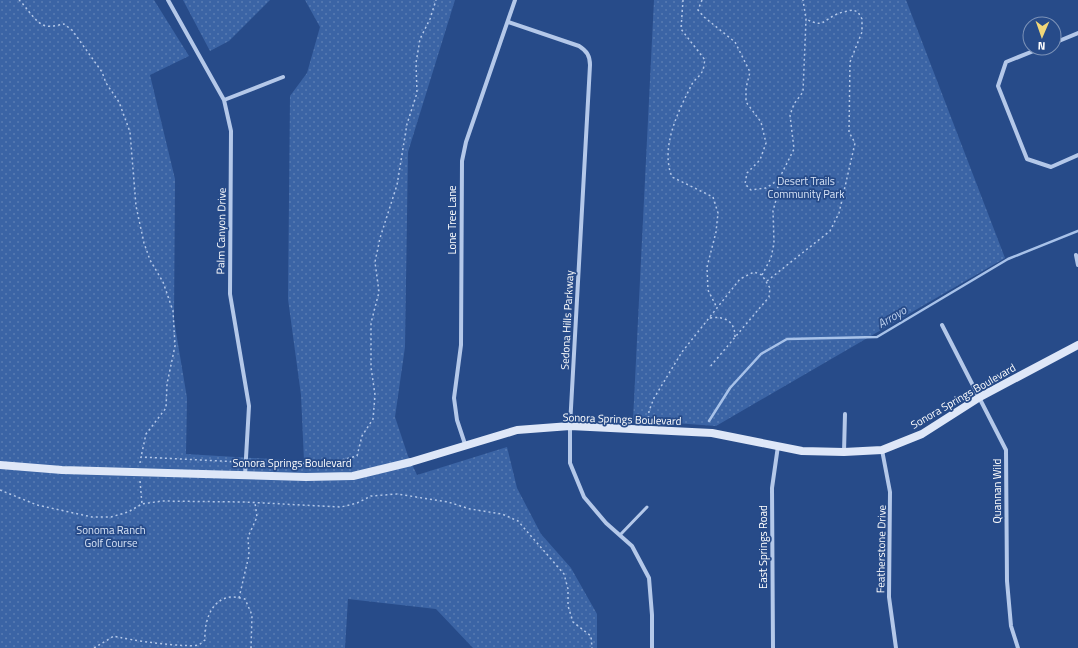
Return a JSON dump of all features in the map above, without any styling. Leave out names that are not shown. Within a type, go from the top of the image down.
[{"type":"street","name":"Palm Canyon Drive","points":[[168,0],[224,100],[231,131],[230,294],[249,406],[245,475]]},
{"type":"street","name":"Lone Tree Lane","points":[[466,447],[457,420],[454,398],[461,352],[462,161],[466,142],[515,0]]},
{"type":"street","name":"Sedona Hills Parkway","points":[[508,22],[579,46],[586,51],[590,61],[570,426],[570,463],[584,497],[606,523],[632,546],[648,578],[652,615],[652,648]]},
{"type":"street","points":[[1062,40],[1078,34]]},
{"type":"street","points":[[1022,56],[1006,62],[998,86],[1027,159],[1051,167],[1078,155]]},
{"type":"street","points":[[224,100],[283,76]]},
{"type":"street","points":[[1076,255],[1078,265]]},
{"type":"street","name":"Quannan Wild","points":[[942,325],[1006,450],[1007,582],[1011,626],[1018,648]]},
{"type":"street","name":"Sonora Springs Boulevard","points":[[0,465],[62,470],[245,475],[353,476],[466,447],[517,430],[570,426],[712,433],[802,451],[844,452],[882,450],[922,434],[980,397],[1078,345]]},
{"type":"street","points":[[844,452],[845,414]]},
{"type":"street","name":"East Springs Road","points":[[773,648],[772,488],[778,446]]},
{"type":"street","name":"Featherstone Drive","points":[[882,450],[890,492],[889,597],[896,648]]},
{"type":"lane","points":[[620,535],[648,507]]},
{"type":"path","points":[[19,0],[37,21],[47,26],[64,24],[72,30],[102,72],[106,83],[119,102],[130,132],[139,223],[150,260],[163,282],[173,311],[175,346],[167,384],[166,408],[146,434],[141,457],[140,471],[142,504]]},
{"type":"path","points":[[141,457],[325,464],[357,456],[362,436],[373,419],[374,395],[371,367],[372,323],[380,292],[375,262],[380,238],[396,185],[407,124],[416,93],[416,63],[420,39],[430,19],[436,0]]},
{"type":"path","points":[[683,0],[680,17],[681,29],[705,60],[703,72],[693,81],[668,144],[667,165],[672,177],[713,197],[718,213],[716,232],[707,267],[708,290],[717,308]]},
{"type":"path","points":[[702,0],[698,10],[704,17],[735,42],[744,56],[750,72],[746,88],[746,102],[760,122],[766,143],[760,160],[747,173],[745,184],[751,190],[766,188],[779,180]]},
{"type":"path","points":[[762,275],[771,258],[774,243],[773,211],[779,180],[794,150],[790,115],[794,104],[803,92],[806,19],[803,0]]},
{"type":"path","points":[[767,281],[830,231],[839,213],[855,143],[849,132],[850,62],[862,32],[862,19],[858,12],[853,10],[838,14],[823,24],[816,24],[806,19]]},
{"type":"path","points":[[647,430],[649,412],[654,398],[682,352],[740,279],[754,272],[762,275],[770,288],[769,297],[709,368]]},
{"type":"path","points":[[709,318],[719,316],[726,319],[735,330],[735,337]]},
{"type":"path","points":[[0,490],[37,505],[92,518],[111,517],[128,512],[142,504],[162,501],[341,507],[358,503],[371,496],[397,494],[448,502],[470,509],[502,514],[518,520],[564,574],[568,589],[568,606],[573,622],[591,636],[592,648]]},
{"type":"path","points":[[239,598],[249,555],[248,537],[257,517],[255,503]]},
{"type":"path","points":[[94,648],[114,636],[128,640],[178,646],[197,646],[205,640],[205,630],[208,618],[216,604],[232,597],[245,599],[252,615],[252,648]]},
{"type":"green space","name":"Sonoma Ranch Golf Course","points":[[0,0],[154,0],[189,56],[150,75],[175,179],[174,320],[187,398],[186,454],[304,461],[301,395],[288,299],[290,96],[307,73],[320,27],[305,0],[455,0],[408,152],[405,347],[395,417],[408,456],[417,475],[507,447],[517,488],[541,534],[571,568],[597,614],[597,648],[473,648],[436,609],[348,599],[345,648],[0,648]]},
{"type":"green space","points":[[183,0],[270,0],[229,41],[210,51]]},
{"type":"green space","name":"Desert Trails Community Park","points":[[654,0],[906,0],[1005,258],[716,426],[633,420]]},
{"type":"waterway","name":"Arroyo","points":[[709,421],[730,388],[761,354],[787,339],[877,337],[1008,259],[1078,231]]}]
